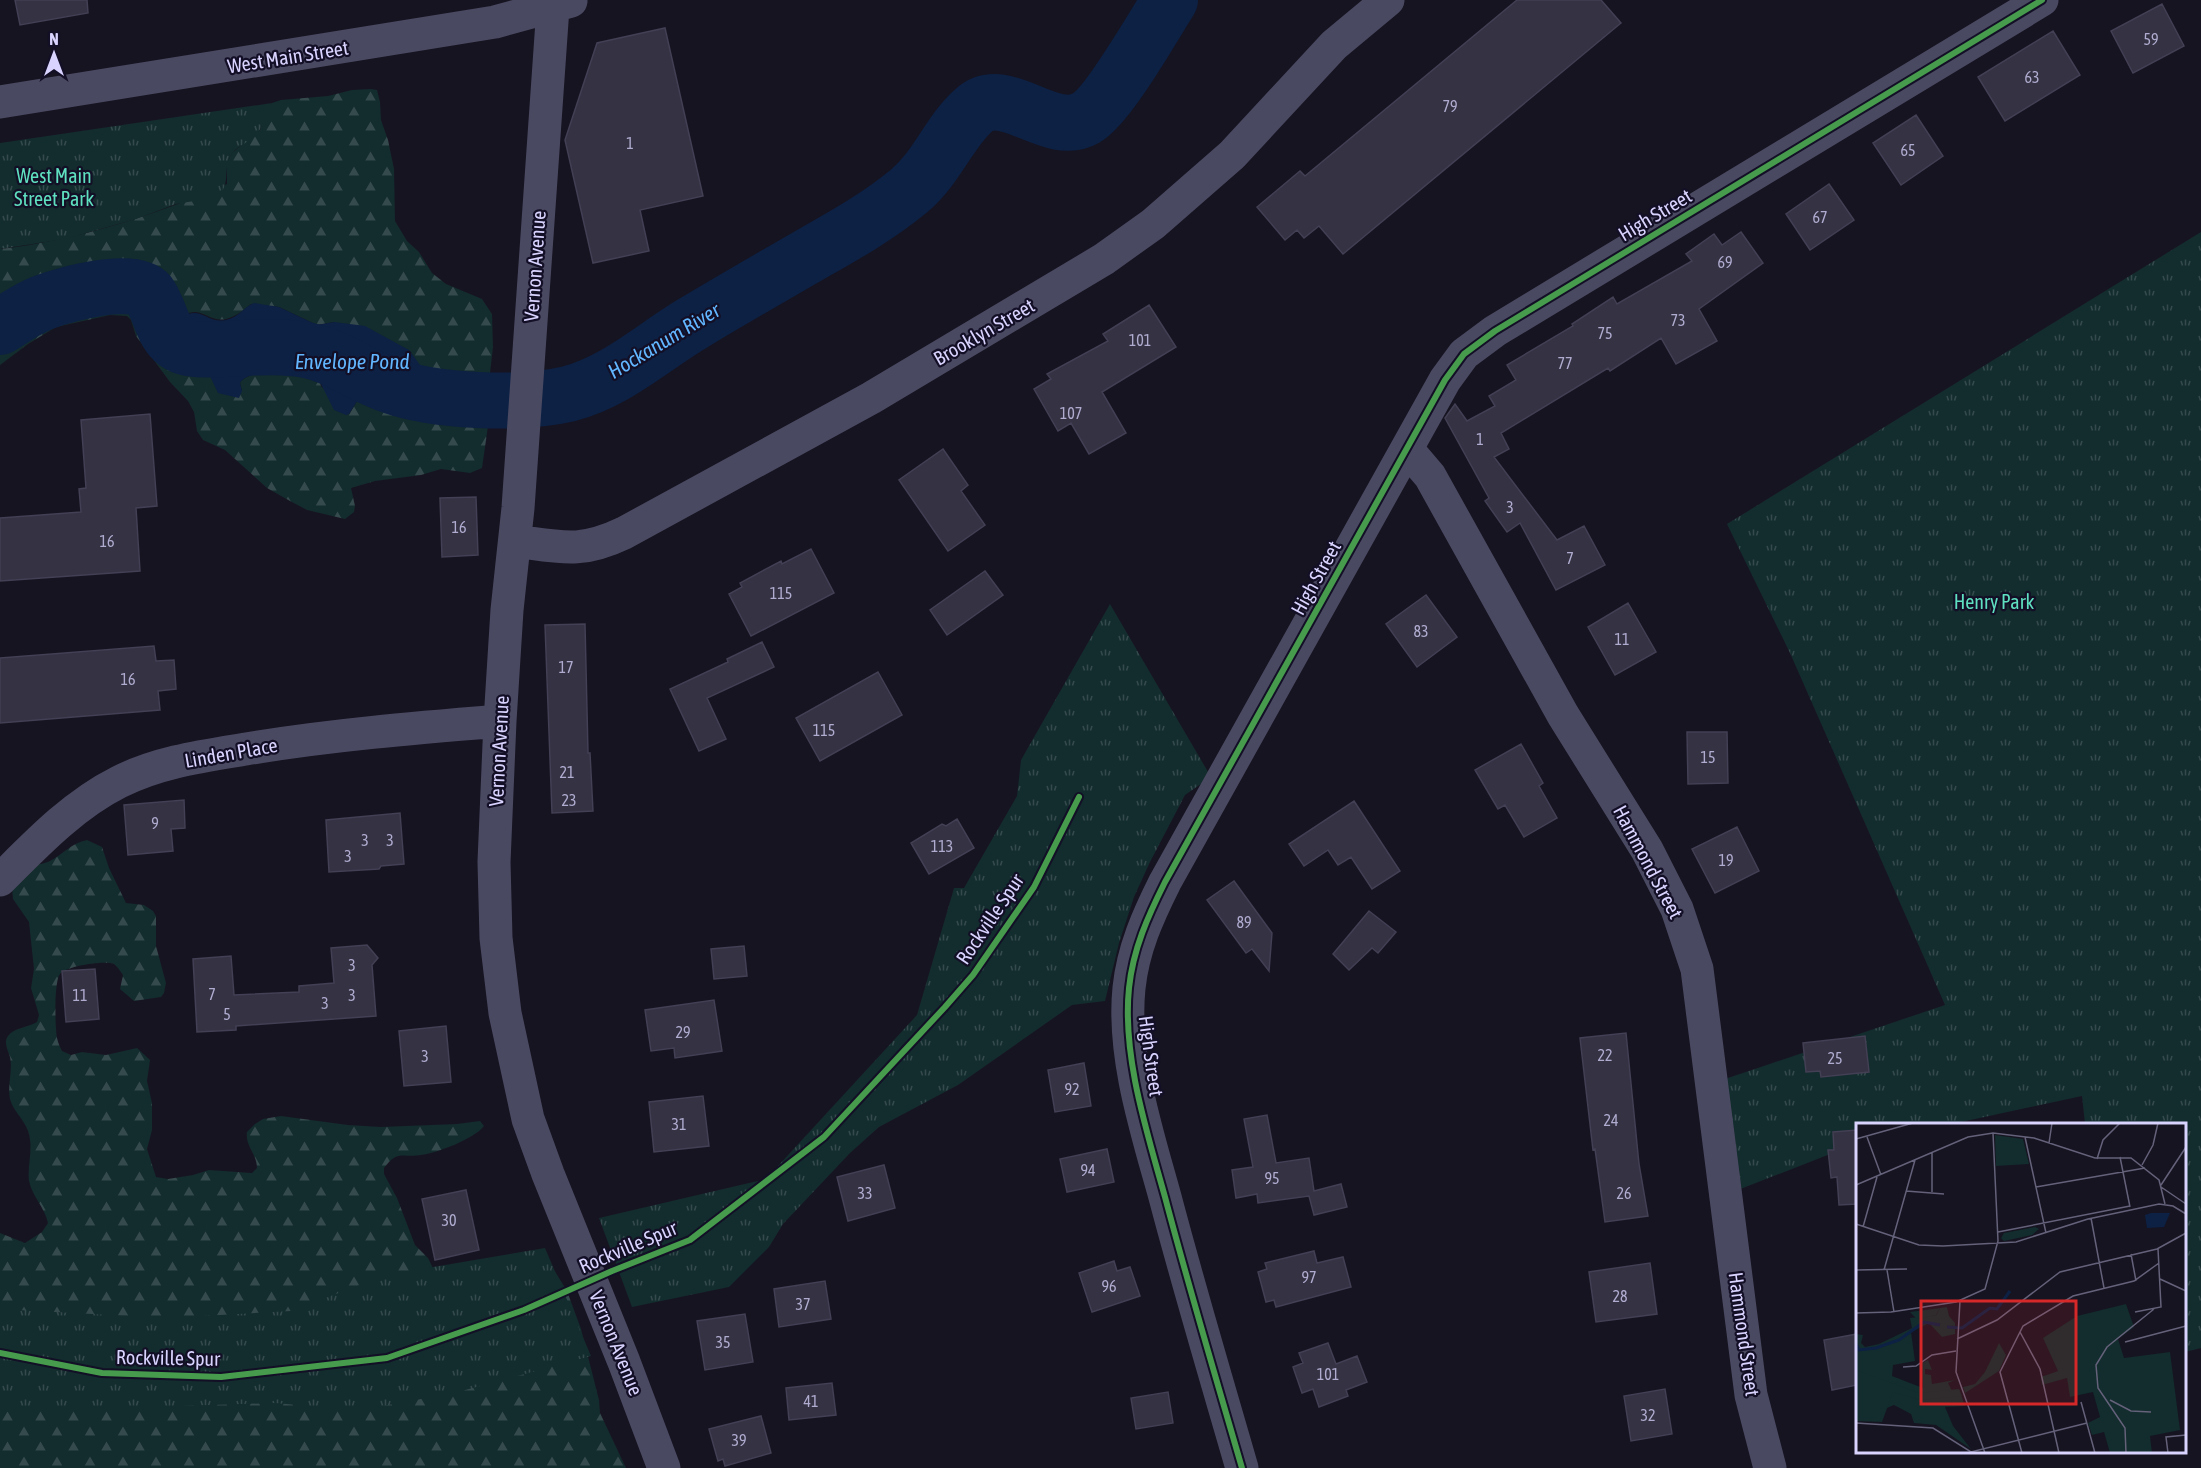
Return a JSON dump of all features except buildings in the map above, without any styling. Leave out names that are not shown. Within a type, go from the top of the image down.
[{"type":"street","name":"Brooklyn Street","points":[[515,541],[578,548],[597,545],[624,533],[871,398],[1078,277],[1153,224],[1217,168],[1334,45],[1388,0]]},
{"type":"street","name":"High Street","points":[[1242,1468],[1172,1223],[1133,1067],[1128,1018],[1133,963],[1148,916],[1165,882],[1455,365],[1470,349],[1495,331],[2042,0]]},
{"type":"street","name":"Vernon Avenue","points":[[563,4],[529,347],[515,541],[507,610],[500,721],[494,902],[500,975],[512,1051],[534,1139],[664,1468]]},
{"type":"street","name":"West Main Street","points":[[0,102],[495,22],[563,4]]},
{"type":"street","name":"Hammond Street","points":[[1407,449],[1430,476],[1563,715],[1647,850],[1677,909],[1697,969],[1751,1395],[1770,1468]]},
{"type":"street","name":"Linden Place","points":[[0,880],[43,837],[82,805],[119,782],[149,769],[211,754],[275,744],[500,721]]},
{"type":"green space","points":[[352,90],[377,90],[381,120],[394,169],[395,221],[407,241],[419,252],[432,273],[446,284],[482,299],[492,314],[493,347],[489,419],[482,468],[470,473],[441,469],[421,475],[375,481],[351,488],[354,512],[345,519],[307,510],[290,501],[267,488],[225,450],[203,440],[197,431],[194,412],[188,401],[170,382],[136,336],[131,320],[127,316],[110,315],[56,327],[0,365],[0,249],[88,233],[116,225],[227,184],[227,163],[232,153],[260,130],[272,103],[281,100],[328,96]],"holes":[[[251,304],[279,307],[317,325],[334,322],[419,392],[359,398],[349,414],[307,368],[251,375],[240,383],[242,391],[182,316],[198,312],[211,318],[227,319]]]},
{"type":"green space","name":"West Main Street Park","points":[[272,103],[258,132],[252,139],[235,150],[230,157],[226,182],[218,197],[176,204],[136,219],[65,239],[0,249],[0,143]]},
{"type":"green space","name":"Henry Park","points":[[2201,232],[2201,1348],[2186,1352],[2186,1123],[2085,1123],[2082,1096],[1957,1123],[1856,1123],[1856,1145],[1715,1199],[1704,1086],[1945,1005],[1790,653],[1727,524]]},
{"type":"green space","points":[[1110,604],[1211,777],[1185,795],[1150,862],[1134,897],[1119,943],[1105,1001],[1072,1005],[958,1085],[879,1127],[850,1153],[783,1224],[769,1247],[729,1287],[632,1307],[599,1218],[766,1179],[917,1015],[954,888],[964,888],[1017,796],[1021,760]]},
{"type":"green space","points":[[87,840],[102,847],[109,868],[126,903],[144,905],[156,916],[156,946],[166,983],[161,997],[134,1001],[120,989],[123,975],[114,964],[86,964],[64,971],[58,978],[56,994],[55,1015],[58,1043],[62,1051],[71,1055],[82,1052],[106,1055],[137,1048],[150,1060],[147,1081],[152,1103],[152,1130],[147,1149],[156,1177],[168,1179],[209,1170],[252,1173],[257,1168],[247,1132],[263,1119],[281,1116],[381,1127],[480,1121],[484,1126],[479,1131],[455,1145],[428,1154],[393,1158],[384,1168],[384,1174],[397,1198],[415,1245],[428,1258],[437,1276],[544,1249],[567,1291],[581,1329],[599,1400],[600,1413],[626,1468],[0,1468],[0,1233],[25,1243],[42,1232],[48,1223],[29,1181],[30,1137],[11,1103],[9,1094],[11,1062],[6,1044],[7,1039],[10,1033],[37,1022],[39,1015],[31,988],[34,969],[29,922],[13,899],[12,888],[32,867],[50,861],[72,846]]},
{"type":"green space","points":[[545,1248],[591,1356],[454,1393],[377,1407],[331,1408],[275,1403],[0,1412],[0,1309],[166,1318],[291,1311],[386,1275]]},
{"type":"water","name":"Envelope Pond","points":[[254,303],[279,307],[317,325],[334,322],[365,326],[409,350],[420,365],[421,389],[416,392],[359,398],[346,415],[334,410],[318,378],[307,368],[251,375],[240,383],[242,391],[239,398],[218,393],[182,316],[195,313],[214,320],[226,320]]},
{"type":"waterway","name":"Hockanum River","points":[[0,327],[42,303],[97,288],[128,286],[141,289],[149,294],[167,333],[172,339],[188,348],[206,350],[296,348],[328,357],[389,385],[408,391],[453,398],[527,400],[568,394],[618,372],[695,322],[887,208],[919,182],[965,119],[986,103],[1000,102],[1058,122],[1072,123],[1086,118],[1095,111],[1118,82],[1170,0]]},
{"type":"cycle path","points":[[1242,1468],[1151,1146],[1138,1094],[1129,1040],[1129,988],[1134,960],[1142,933],[1165,882],[1445,380],[1464,354],[1495,331],[2042,0]]},
{"type":"cycle path","name":"Rockville Spur","points":[[0,1353],[102,1373],[221,1377],[387,1358],[524,1310],[690,1240],[824,1137],[945,1007],[973,975],[1034,887],[1079,797]]}]
